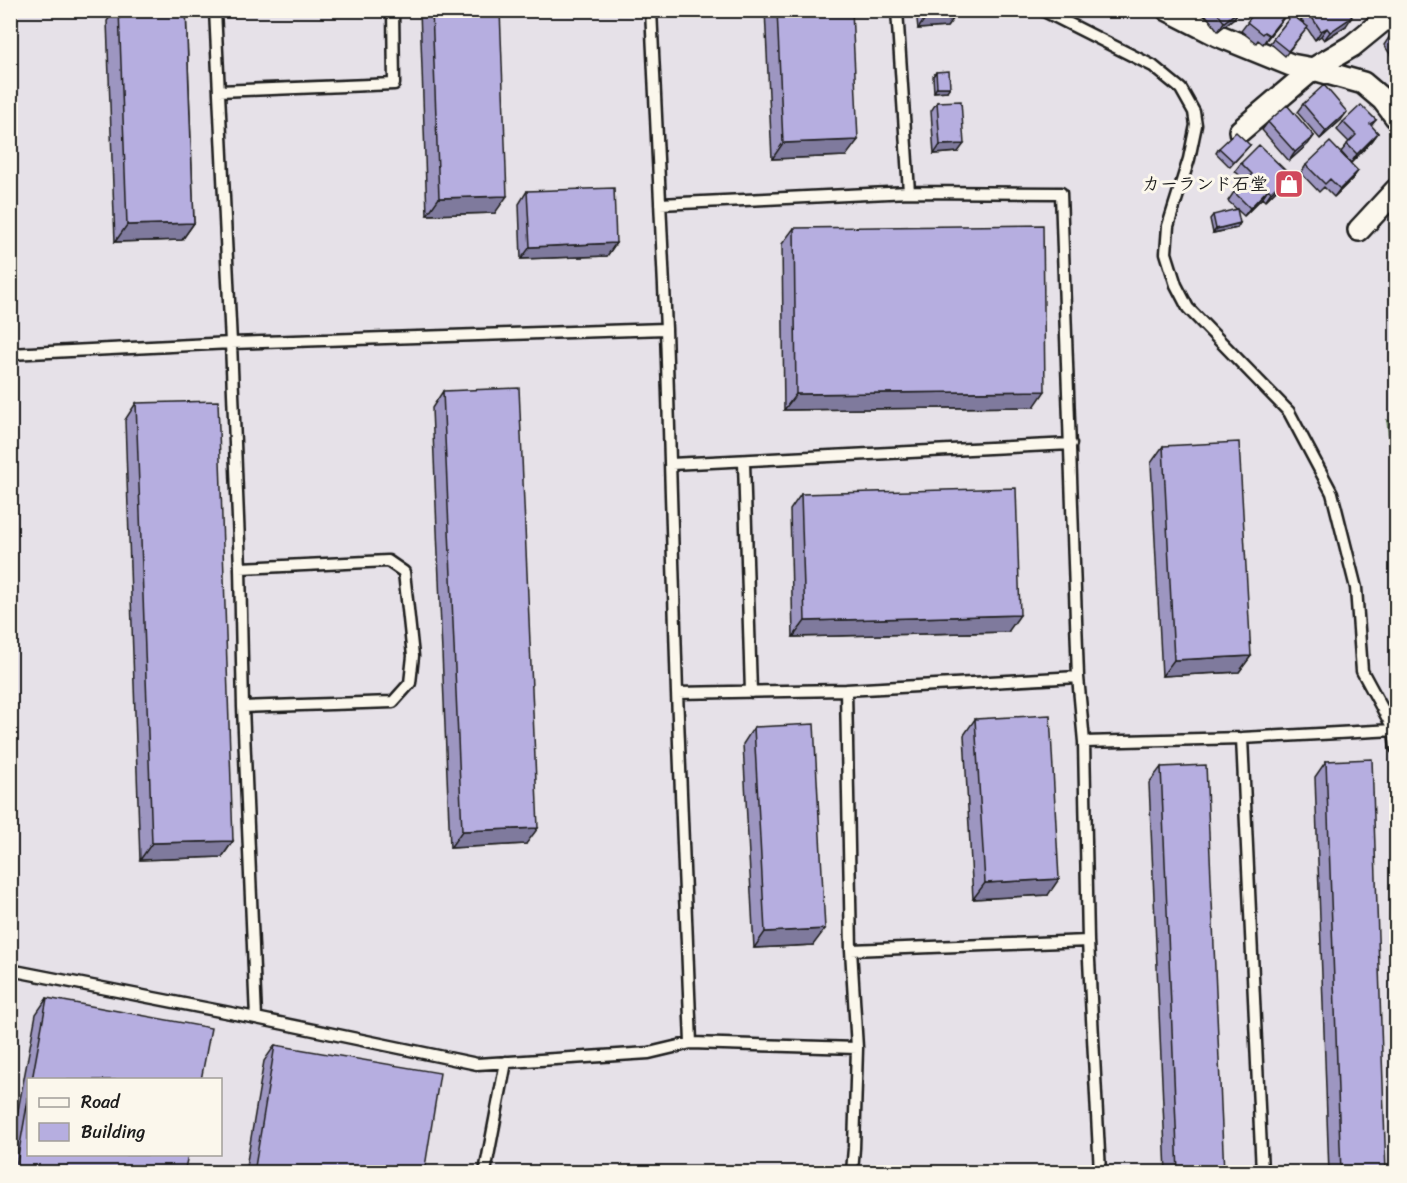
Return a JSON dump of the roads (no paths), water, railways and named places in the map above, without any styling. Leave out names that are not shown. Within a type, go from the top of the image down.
[{"type":"street","points":[[1168,10],[1217,35],[1290,65],[1363,83],[1383,100],[1396,117]]},
{"type":"street","points":[[1240,131],[1313,69],[1352,45],[1390,12]]},
{"type":"street","points":[[1359,230],[1396,190]]},
{"type":"lane","points":[[215,10],[231,343],[256,1018]]},
{"type":"lane","points":[[219,91],[394,84],[393,10]]},
{"type":"lane","points":[[651,10],[666,329],[691,1043]]},
{"type":"lane","points":[[897,10],[909,192]]},
{"type":"lane","points":[[1042,10],[1154,66],[1181,89],[1194,112],[1196,125],[1189,159],[1168,226],[1166,253],[1176,285],[1188,308],[1289,412],[1332,494],[1356,588],[1362,672],[1394,730],[1396,748]]},
{"type":"lane","points":[[660,204],[909,192],[1061,193],[1078,677],[1084,742],[1088,941],[1100,1173]]},
{"type":"lane","points":[[10,354],[231,343],[666,329]]},
{"type":"lane","points":[[671,465],[1071,444]]},
{"type":"lane","points":[[744,462],[751,692]]},
{"type":"lane","points":[[240,568],[388,561],[404,572],[413,656],[410,683],[393,702],[243,707]]},
{"type":"lane","points":[[677,693],[846,690],[1078,677]]},
{"type":"lane","points":[[846,690],[851,950],[857,1048],[852,1173]]},
{"type":"lane","points":[[1084,742],[1242,738],[1394,730]]},
{"type":"lane","points":[[1242,738],[1262,1173]]},
{"type":"lane","points":[[851,950],[1088,941]]},
{"type":"lane","points":[[10,970],[477,1064],[649,1053],[691,1043],[857,1048]]},
{"type":"lane","points":[[485,1173],[506,1062]]},
{"type":"place","name":"カーランド石堂","points":[[1289,184]]}]
